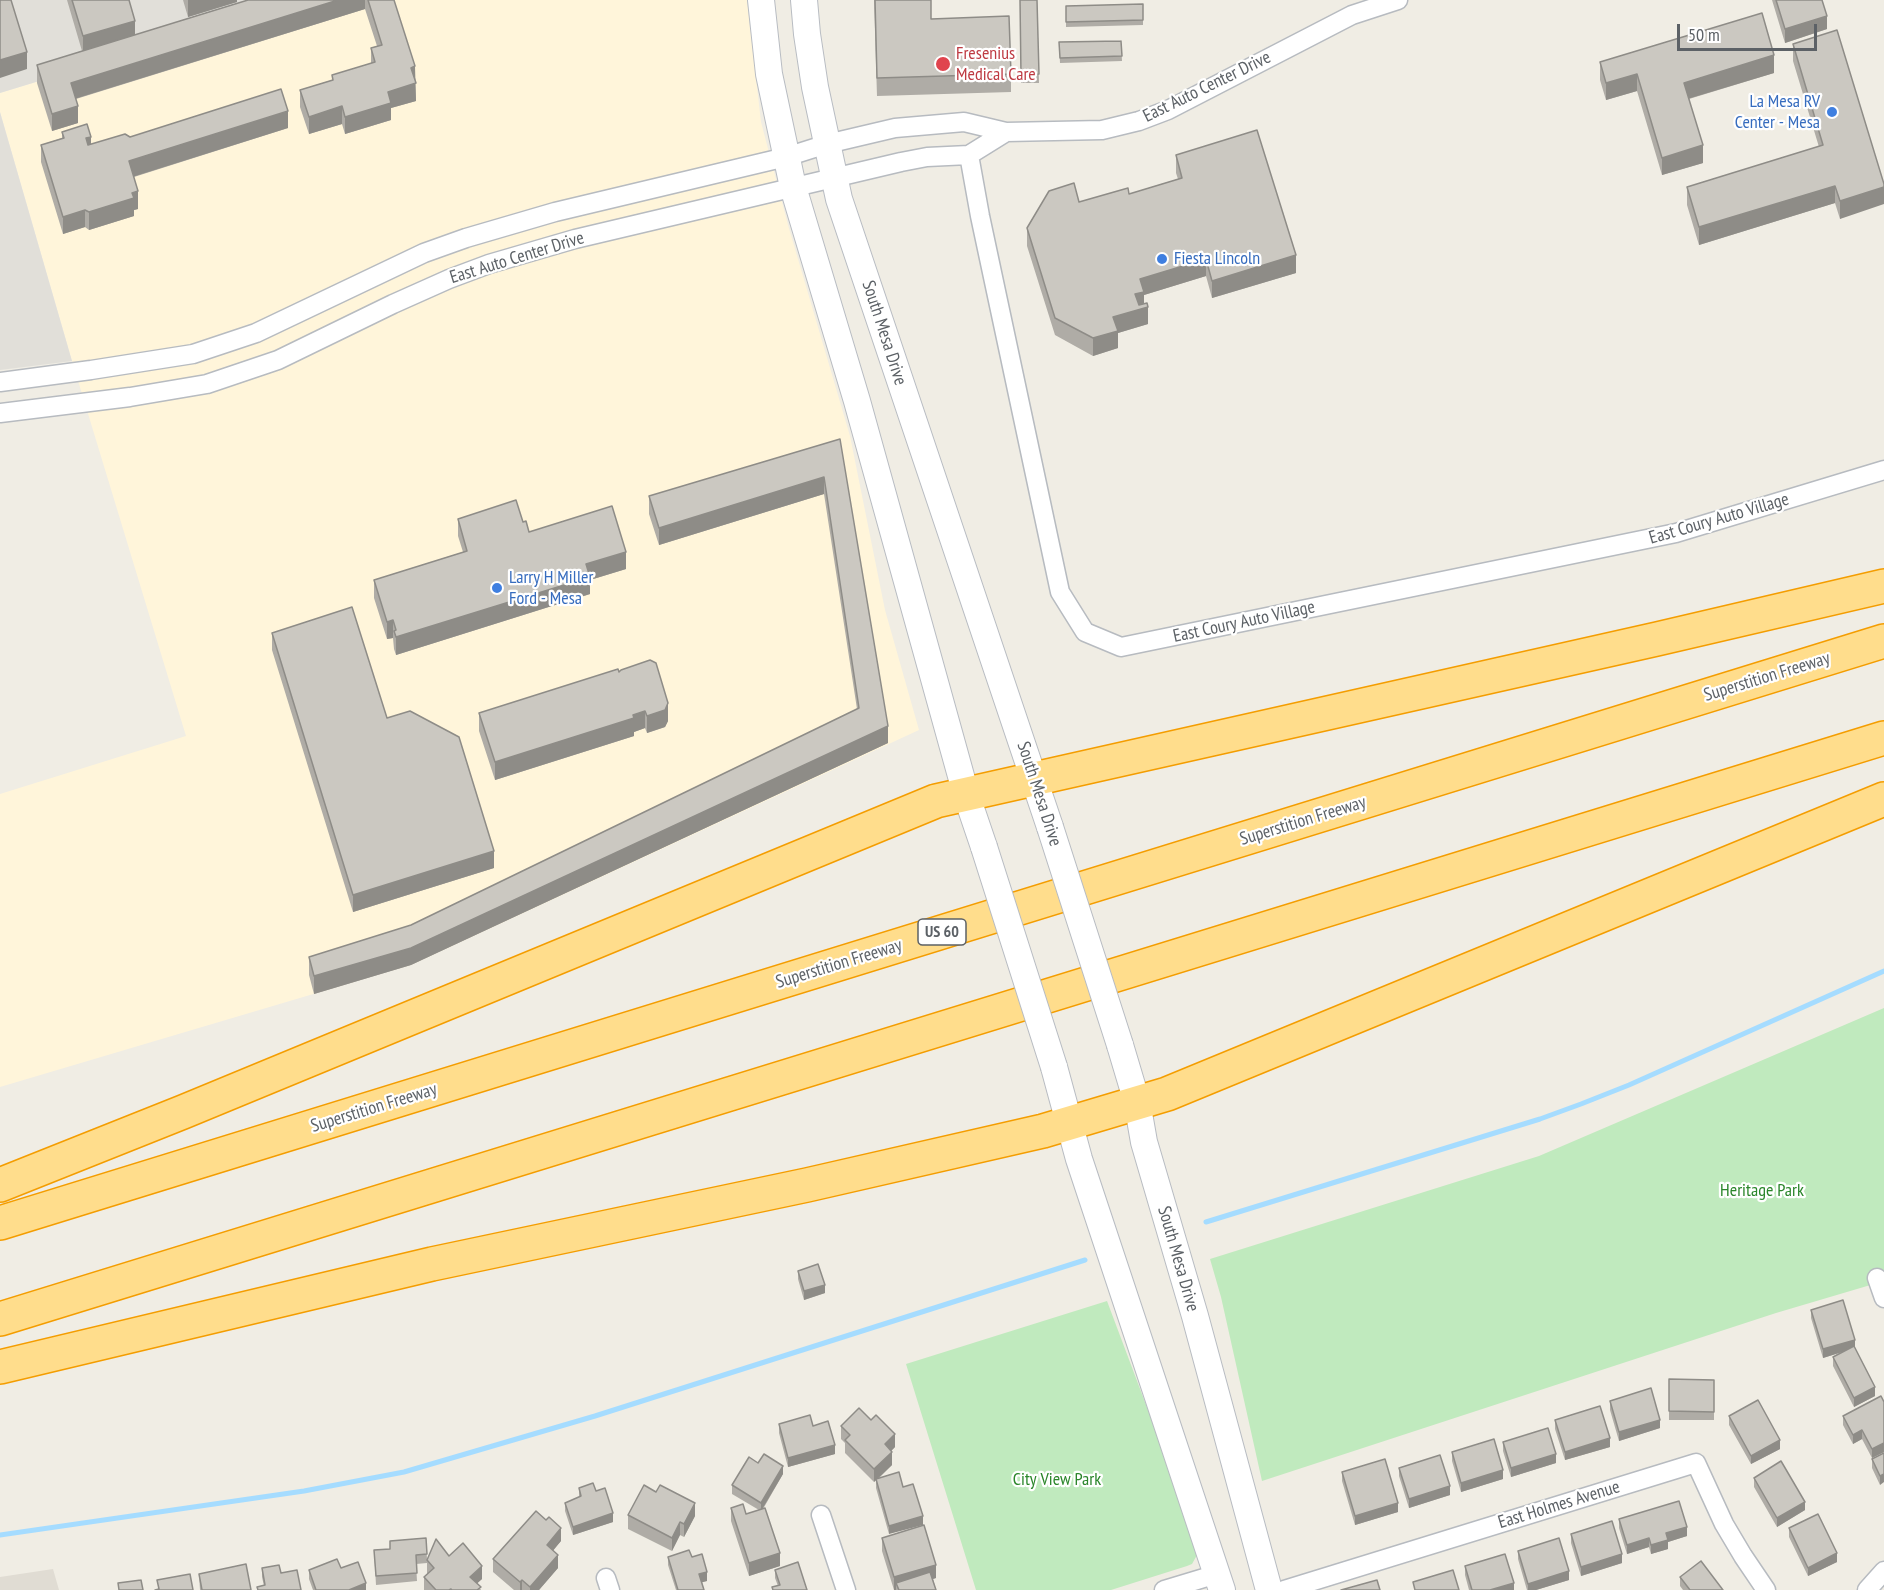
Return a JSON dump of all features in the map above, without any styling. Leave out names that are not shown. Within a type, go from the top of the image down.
[{"type":"highway","points":[[0,1185],[183,1112],[936,801],[1884,586]]},
{"type":"highway","name":"Superstition Freeway","points":[[0,1223],[1884,641]]},
{"type":"highway","points":[[0,1318],[1884,738]]},
{"type":"highway","points":[[0,1367],[432,1264],[807,1185],[1043,1131],[1178,1089],[1884,799]]},
{"type":"main road","points":[[761,0],[769,74],[793,187],[857,401],[966,794],[1054,1067],[1068,1123],[1220,1582]]},
{"type":"main road","name":"South Mesa Drive","points":[[802,6],[815,87],[839,199],[1034,778],[1120,1045],[1137,1102],[1144,1142],[1195,1316],[1284,1589]]},
{"type":"street","name":"East Auto Center Drive","points":[[0,382],[153,361],[204,350],[256,333],[417,256],[466,238],[555,212],[786,157],[827,144],[896,128],[964,122],[1006,132],[1102,130],[1139,121],[1168,110],[1350,8],[1398,0]]},
{"type":"street","name":"East Auto Center Drive","points":[[0,414],[130,397],[207,384],[278,360],[393,304],[489,264],[566,241],[834,177],[918,159],[969,155],[1006,132]]},
{"type":"street","name":"East Coury Auto Village","points":[[969,155],[1060,592],[1085,632],[1121,647],[1676,533],[1884,470]]},
{"type":"street","points":[[1876,1278],[1884,1298]]},
{"type":"street","name":"East Holmes Avenue","points":[[1284,1589],[1696,1463],[1724,1524],[1766,1590]]},
{"type":"street","points":[[821,1515],[846,1590]]},
{"type":"street","points":[[1867,1590],[1884,1571]]},
{"type":"street","points":[[1164,1590],[1220,1582]]},
{"type":"shaded area","points":[[0,0],[304,0],[0,93]]},
{"type":"shaded area","points":[[304,0],[747,0],[761,122],[788,225],[850,436],[885,610],[919,730],[411,965],[0,1087],[0,794],[186,736],[72,361],[0,112],[0,93]]},
{"type":"shaded area","points":[[0,112],[72,361],[0,370]]},
{"type":"shaded area","points":[[53,1569],[59,1590],[0,1590],[0,1577]]},
{"type":"green space","name":"Heritage Park","points":[[1884,1008],[1884,1281],[1776,1313],[1262,1481],[1221,1297],[1210,1259],[1539,1156]]},
{"type":"green space","name":"City View Park","points":[[1107,1301],[1166,1458],[1197,1555],[1192,1564],[1111,1590],[976,1590],[906,1364]]},
{"type":"building","points":[[0,0],[11,0],[27,52],[0,60]]},
{"type":"building","points":[[72,0],[129,0],[135,21],[83,36]]},
{"type":"building","points":[[248,0],[338,0],[71,83],[78,106],[52,114],[37,65]]},
{"type":"building","points":[[368,0],[394,0],[415,66],[411,68],[416,83],[388,92],[391,103],[345,117],[342,106],[309,117],[300,90],[333,80],[332,75],[375,62],[371,48],[382,45]]},
{"type":"building","name":"Fresenius Medical Care","points":[[875,0],[931,0],[931,19],[1009,16],[1011,74],[877,78]]},
{"type":"building","points":[[1020,0],[1037,0],[1039,74],[1021,75]]},
{"type":"building","points":[[1776,0],[1822,0],[1827,16],[1785,29]]},
{"type":"building","points":[[1143,4],[1143,20],[1066,22],[1066,6]]},
{"type":"building","points":[[1762,13],[1774,55],[1684,83],[1703,145],[1662,158],[1637,74],[1606,83],[1600,62]]},
{"type":"building","name":"La Mesa RV Center - Mesa","points":[[1837,30],[1884,187],[1840,201],[1835,186],[1699,227],[1687,187],[1823,145],[1793,44]]},
{"type":"building","points":[[1121,41],[1122,56],[1060,58],[1059,42]]},
{"type":"building","points":[[281,89],[288,111],[129,161],[138,191],[132,193],[134,198],[89,212],[85,210],[63,217],[41,145],[64,138],[62,132],[87,124],[91,137],[86,138],[88,145],[125,134],[130,137]]},
{"type":"building","name":"Fiesta Lincoln","points":[[1257,130],[1296,255],[1212,281],[1206,259],[1140,279],[1144,292],[1135,294],[1139,305],[1147,303],[1148,307],[1113,317],[1118,331],[1093,338],[1055,318],[1027,228],[1049,191],[1074,183],[1079,202],[1128,188],[1129,194],[1182,178],[1176,155]]},
{"type":"building","points":[[840,439],[888,726],[411,948],[314,976],[309,957],[411,925],[859,708],[824,477],[659,528],[649,496]]},
{"type":"building","name":"Larry H Miller Ford - Mesa","points":[[516,500],[529,532],[612,506],[626,552],[586,564],[590,577],[396,637],[393,620],[387,622],[374,580],[467,551],[458,519]]},
{"type":"building","points":[[352,607],[387,718],[410,711],[459,737],[494,851],[353,895],[272,633]]},
{"type":"building","points":[[650,660],[656,663],[668,703],[665,710],[647,716],[645,711],[633,715],[634,718],[495,762],[479,713],[618,669],[619,672]]},
{"type":"building","points":[[818,1264],[825,1285],[804,1291],[798,1271]]},
{"type":"building","points":[[1843,1300],[1855,1340],[1823,1349],[1811,1310]]},
{"type":"building","points":[[1854,1346],[1875,1387],[1854,1398],[1833,1357]]},
{"type":"building","points":[[1669,1379],[1714,1380],[1714,1412],[1669,1411]]},
{"type":"building","points":[[1651,1388],[1660,1420],[1619,1432],[1610,1401]]},
{"type":"building","points":[[1881,1396],[1884,1402],[1884,1443],[1872,1449],[1862,1430],[1853,1435],[1843,1416]]},
{"type":"building","points":[[1758,1400],[1780,1440],[1751,1456],[1729,1416]]},
{"type":"building","points":[[1600,1406],[1610,1438],[1565,1452],[1555,1420]]},
{"type":"building","points":[[859,1408],[871,1420],[876,1415],[895,1434],[885,1444],[892,1452],[874,1469],[845,1440],[850,1435],[841,1426]]},
{"type":"building","points":[[810,1415],[813,1426],[828,1421],[835,1445],[788,1458],[779,1424]]},
{"type":"building","points":[[1548,1428],[1556,1454],[1511,1468],[1503,1442]]},
{"type":"building","points":[[1494,1439],[1503,1470],[1461,1483],[1452,1452]]},
{"type":"building","points":[[1884,1453],[1884,1474],[1880,1476],[1872,1459]]},
{"type":"building","points":[[764,1454],[783,1466],[761,1503],[732,1485],[749,1457],[758,1463]]},
{"type":"building","points":[[1440,1455],[1450,1486],[1409,1499],[1399,1468]]},
{"type":"building","points":[[1385,1459],[1398,1503],[1355,1516],[1342,1472]]},
{"type":"building","points":[[1781,1461],[1805,1502],[1777,1518],[1754,1478]]},
{"type":"building","points":[[899,1472],[903,1487],[913,1484],[923,1516],[889,1526],[876,1479]]},
{"type":"building","points":[[593,1483],[596,1491],[605,1488],[613,1513],[573,1527],[565,1503],[581,1496],[579,1488]]},
{"type":"building","points":[[644,1485],[656,1492],[660,1485],[695,1503],[684,1524],[680,1522],[672,1538],[628,1515]]},
{"type":"building","points":[[1679,1501],[1687,1527],[1666,1533],[1668,1540],[1651,1545],[1649,1538],[1627,1545],[1619,1519]]},
{"type":"building","points":[[743,1504],[746,1514],[765,1508],[780,1553],[749,1563],[731,1508]]},
{"type":"building","points":[[536,1511],[546,1520],[549,1517],[561,1528],[547,1545],[558,1555],[530,1587],[522,1580],[520,1582],[493,1559]]},
{"type":"building","points":[[1818,1514],[1837,1553],[1808,1568],[1789,1528]]},
{"type":"building","points":[[1612,1521],[1622,1554],[1581,1567],[1571,1534]]},
{"type":"building","points":[[924,1525],[936,1565],[894,1577],[882,1538]]},
{"type":"building","points":[[426,1538],[427,1554],[416,1555],[417,1573],[376,1576],[374,1550],[390,1549],[390,1541]]},
{"type":"building","points":[[1559,1538],[1569,1571],[1528,1584],[1518,1551]]},
{"type":"building","points":[[436,1539],[449,1556],[463,1543],[482,1566],[470,1577],[481,1587],[477,1590],[436,1590],[424,1577],[434,1568],[427,1560]]},
{"type":"building","points":[[689,1550],[692,1557],[702,1554],[707,1572],[699,1574],[704,1590],[678,1590],[668,1557]]},
{"type":"building","points":[[1505,1554],[1514,1583],[1490,1590],[1472,1590],[1465,1566]]},
{"type":"building","points":[[337,1559],[341,1568],[358,1562],[366,1583],[349,1590],[316,1590],[309,1570]]},
{"type":"building","points":[[1701,1561],[1723,1590],[1690,1590],[1680,1577]]},
{"type":"building","points":[[798,1562],[807,1590],[773,1590],[772,1587],[780,1585],[775,1570]]},
{"type":"building","points":[[246,1564],[251,1590],[202,1590],[199,1574]]},
{"type":"building","points":[[279,1565],[281,1573],[297,1570],[301,1590],[258,1590],[257,1587],[265,1585],[262,1568]]},
{"type":"building","points":[[1453,1570],[1459,1590],[1415,1590],[1413,1582]]},
{"type":"building","points":[[930,1572],[936,1590],[899,1590],[896,1583]]},
{"type":"building","points":[[190,1574],[193,1590],[155,1590],[159,1589],[157,1580]]},
{"type":"building","points":[[141,1580],[143,1590],[119,1590],[118,1583]]},
{"type":"building","points":[[1377,1580],[1380,1590],[1341,1590]]},
{"type":"waterway","points":[[1206,1222],[1540,1119],[1581,1104],[1629,1085],[1884,971]]},
{"type":"waterway","points":[[0,1535],[304,1491],[404,1472],[595,1416],[1085,1260]]},
{"type":"place","name":"Fresenius Medical Care","points":[[943,64]]},
{"type":"place","name":"La Mesa RV Center - Mesa","points":[[1832,112]]},
{"type":"place","name":"Fiesta Lincoln","points":[[1162,259]]},
{"type":"place","name":"Larry H Miller Ford - Mesa","points":[[497,588]]}]
